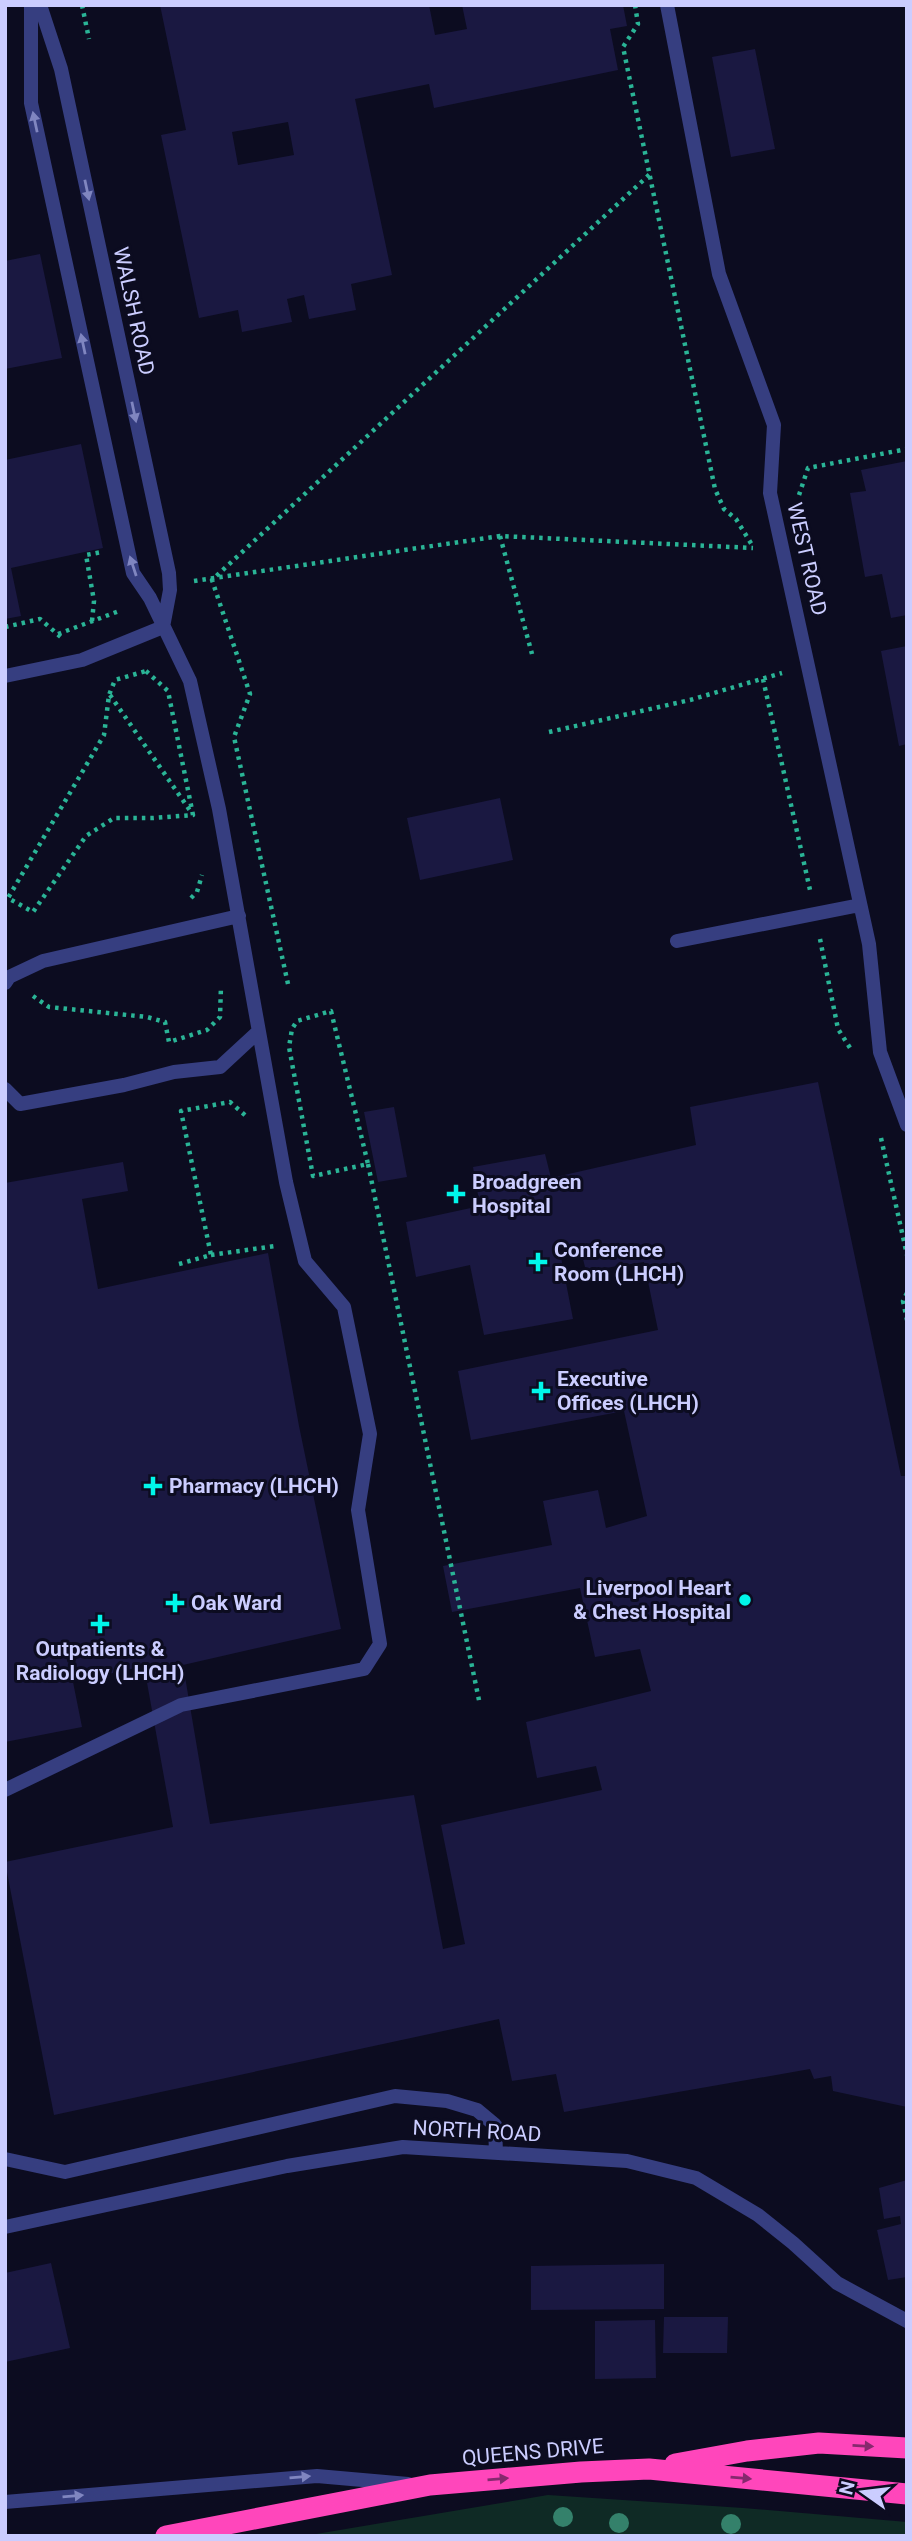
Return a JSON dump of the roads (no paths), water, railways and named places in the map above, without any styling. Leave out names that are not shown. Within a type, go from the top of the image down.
[{"type":"highway","points":[[649,2469],[747,2451],[819,2443],[907,2448]]},
{"type":"highway","name":"QUEENS DRIVE","points":[[166,2536],[430,2486],[581,2472],[649,2469],[907,2494]]},
{"type":"lane","points":[[5,1790],[181,1705],[364,1669],[380,1644],[358,1510],[370,1434],[344,1307],[305,1261],[286,1182],[258,1032],[250,968],[219,809],[190,681],[150,598],[133,573],[33,116],[31,5]]},
{"type":"lane","name":"WALSH ROAD","points":[[40,5],[61,69],[169,573],[170,590],[163,627]]},
{"type":"lane","name":"WEST ROAD","points":[[667,5],[719,274],[774,425],[770,493],[869,944],[880,1052],[907,1125]]},
{"type":"lane","points":[[5,676],[82,660],[163,627]]},
{"type":"lane","points":[[677,941],[860,905]]},
{"type":"lane","points":[[5,983],[9,977],[43,961],[239,916]]},
{"type":"lane","points":[[5,1089],[20,1104],[124,1085],[174,1072],[220,1067],[258,1032]]},
{"type":"lane","points":[[5,2159],[65,2172],[395,2096],[447,2101],[477,2110],[495,2125],[496,2153]]},
{"type":"lane","name":"NORTH ROAD","points":[[5,2227],[287,2166],[403,2147],[627,2161],[696,2178],[758,2215],[838,2283],[907,2321]]},
{"type":"lane","points":[[5,2502],[317,2476],[430,2486]]},
{"type":"place","name":"Broadgreen Hospital","points":[[456,1194]]},
{"type":"place","name":"Conference Room (LHCH)","points":[[538,1262]]},
{"type":"place","name":"Executive Offices (LHCH)","points":[[541,1391]]},
{"type":"place","name":"Pharmacy (LHCH)","points":[[153,1486]]},
{"type":"place","name":"Liverpool Heart & Chest Hospital","points":[[745,1600]]},
{"type":"place","name":"Oak Ward","points":[[175,1603]]},
{"type":"place","name":"Outpatients & Radiology (LHCH)","points":[[100,1624]]}]
